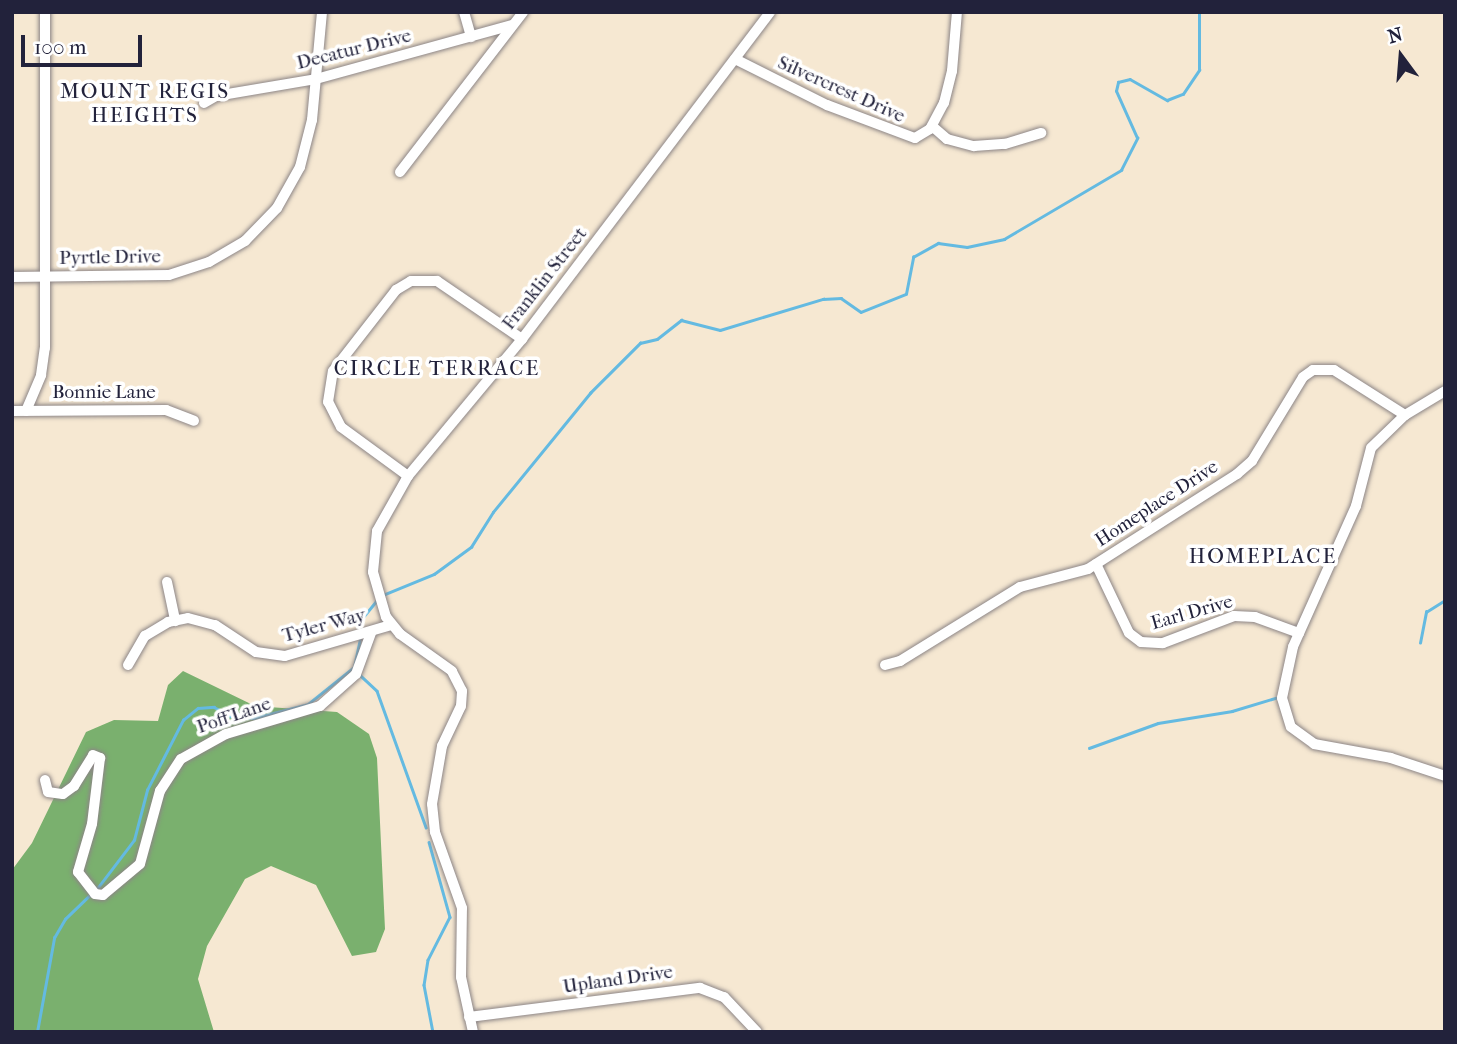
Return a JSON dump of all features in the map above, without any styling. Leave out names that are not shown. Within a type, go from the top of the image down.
[{"type":"street","points":[[26,411],[44,360],[45,12]]},
{"type":"street","name":"Pyrtle Drive","points":[[12,277],[169,275],[209,262],[238,245],[266,222],[296,174],[309,132],[322,12]]},
{"type":"street","points":[[464,12],[471,37]]},
{"type":"street","points":[[400,172],[523,12]]},
{"type":"street","name":"Franklin Street","points":[[473,1032],[460,977],[462,908],[435,832],[432,804],[442,746],[462,691],[452,671],[391,625],[375,588],[372,555],[377,531],[408,476],[522,338],[770,12]]},
{"type":"street","points":[[957,12],[949,87],[932,126],[947,139],[974,146],[1005,144],[1041,132]]},
{"type":"street","name":"Decatur Drive","points":[[204,103],[216,96],[316,79],[512,25]]},
{"type":"street","name":"Silvercrest Drive","points":[[735,59],[905,137],[921,136],[932,126]]},
{"type":"street","points":[[408,476],[341,427],[328,402],[333,371],[396,290],[411,281],[438,281],[522,338]]},
{"type":"street","name":"Homeplace Drive","points":[[885,665],[900,661],[1020,586],[1096,564],[1244,469],[1303,377],[1313,370],[1334,370],[1405,415]]},
{"type":"street","points":[[1445,391],[1405,415],[1371,448],[1346,530],[1299,633],[1282,698],[1286,718],[1297,734],[1314,744],[1391,758],[1445,776]]},
{"type":"street","name":"Bonnie Lane","points":[[12,411],[166,410],[194,421]]},
{"type":"street","name":"Earl Drive","points":[[1096,564],[1129,633],[1140,642],[1163,643],[1234,616],[1255,617],[1299,633]]},
{"type":"street","points":[[128,665],[145,636],[175,621],[167,582]]},
{"type":"street","name":"Tyler Way","points":[[175,621],[201,620],[256,652],[285,656],[391,625]]},
{"type":"street","name":"Poff Lane","points":[[45,780],[48,792],[63,794],[74,786],[93,755],[98,755],[92,824],[78,872],[95,894],[103,895],[140,864],[160,791],[181,759],[226,734],[320,706],[356,674],[368,633]]},
{"type":"street","name":"Upland Drive","points":[[469,1017],[700,988],[724,997],[757,1032]]},
{"type":"green space","points":[[183,671],[255,706],[337,712],[369,734],[377,758],[385,929],[376,952],[352,956],[316,885],[271,866],[245,879],[207,946],[198,979],[214,1032],[12,1032],[12,870],[32,843],[86,732],[114,720],[158,721],[168,685]]},
{"type":"waterway","points":[[383,595],[434,574],[471,547],[493,512],[590,393],[640,343],[657,339],[681,320],[720,330],[823,299],[841,298],[861,312],[906,294],[913,257],[938,243],[967,247],[1004,239],[1121,170],[1137,138],[1116,91],[1118,82],[1130,79],[1167,100],[1183,94],[1199,70],[1199,12]]},
{"type":"waterway","points":[[360,632],[360,621],[378,599]]},
{"type":"waterway","points":[[1420,643],[1426,612],[1445,600]]},
{"type":"waterway","points":[[96,890],[134,840],[147,790],[183,720],[198,708],[214,707],[231,716],[254,718],[308,704],[354,667],[360,638]]},
{"type":"waterway","points":[[360,675],[377,691],[426,827]]},
{"type":"waterway","points":[[1089,748],[1158,723],[1232,711],[1275,698]]},
{"type":"waterway","points":[[429,842],[450,917],[428,960],[424,985],[433,1032]]},
{"type":"waterway","points":[[37,1032],[54,938],[65,919],[89,896]]},
{"type":"district","name":"MOUNT REGIS HEIGHTS","points":[[145,103]]},
{"type":"district","name":"CIRCLE TERRACE","points":[[437,368]]},
{"type":"district","name":"HOMEPLACE","points":[[1263,556]]}]
